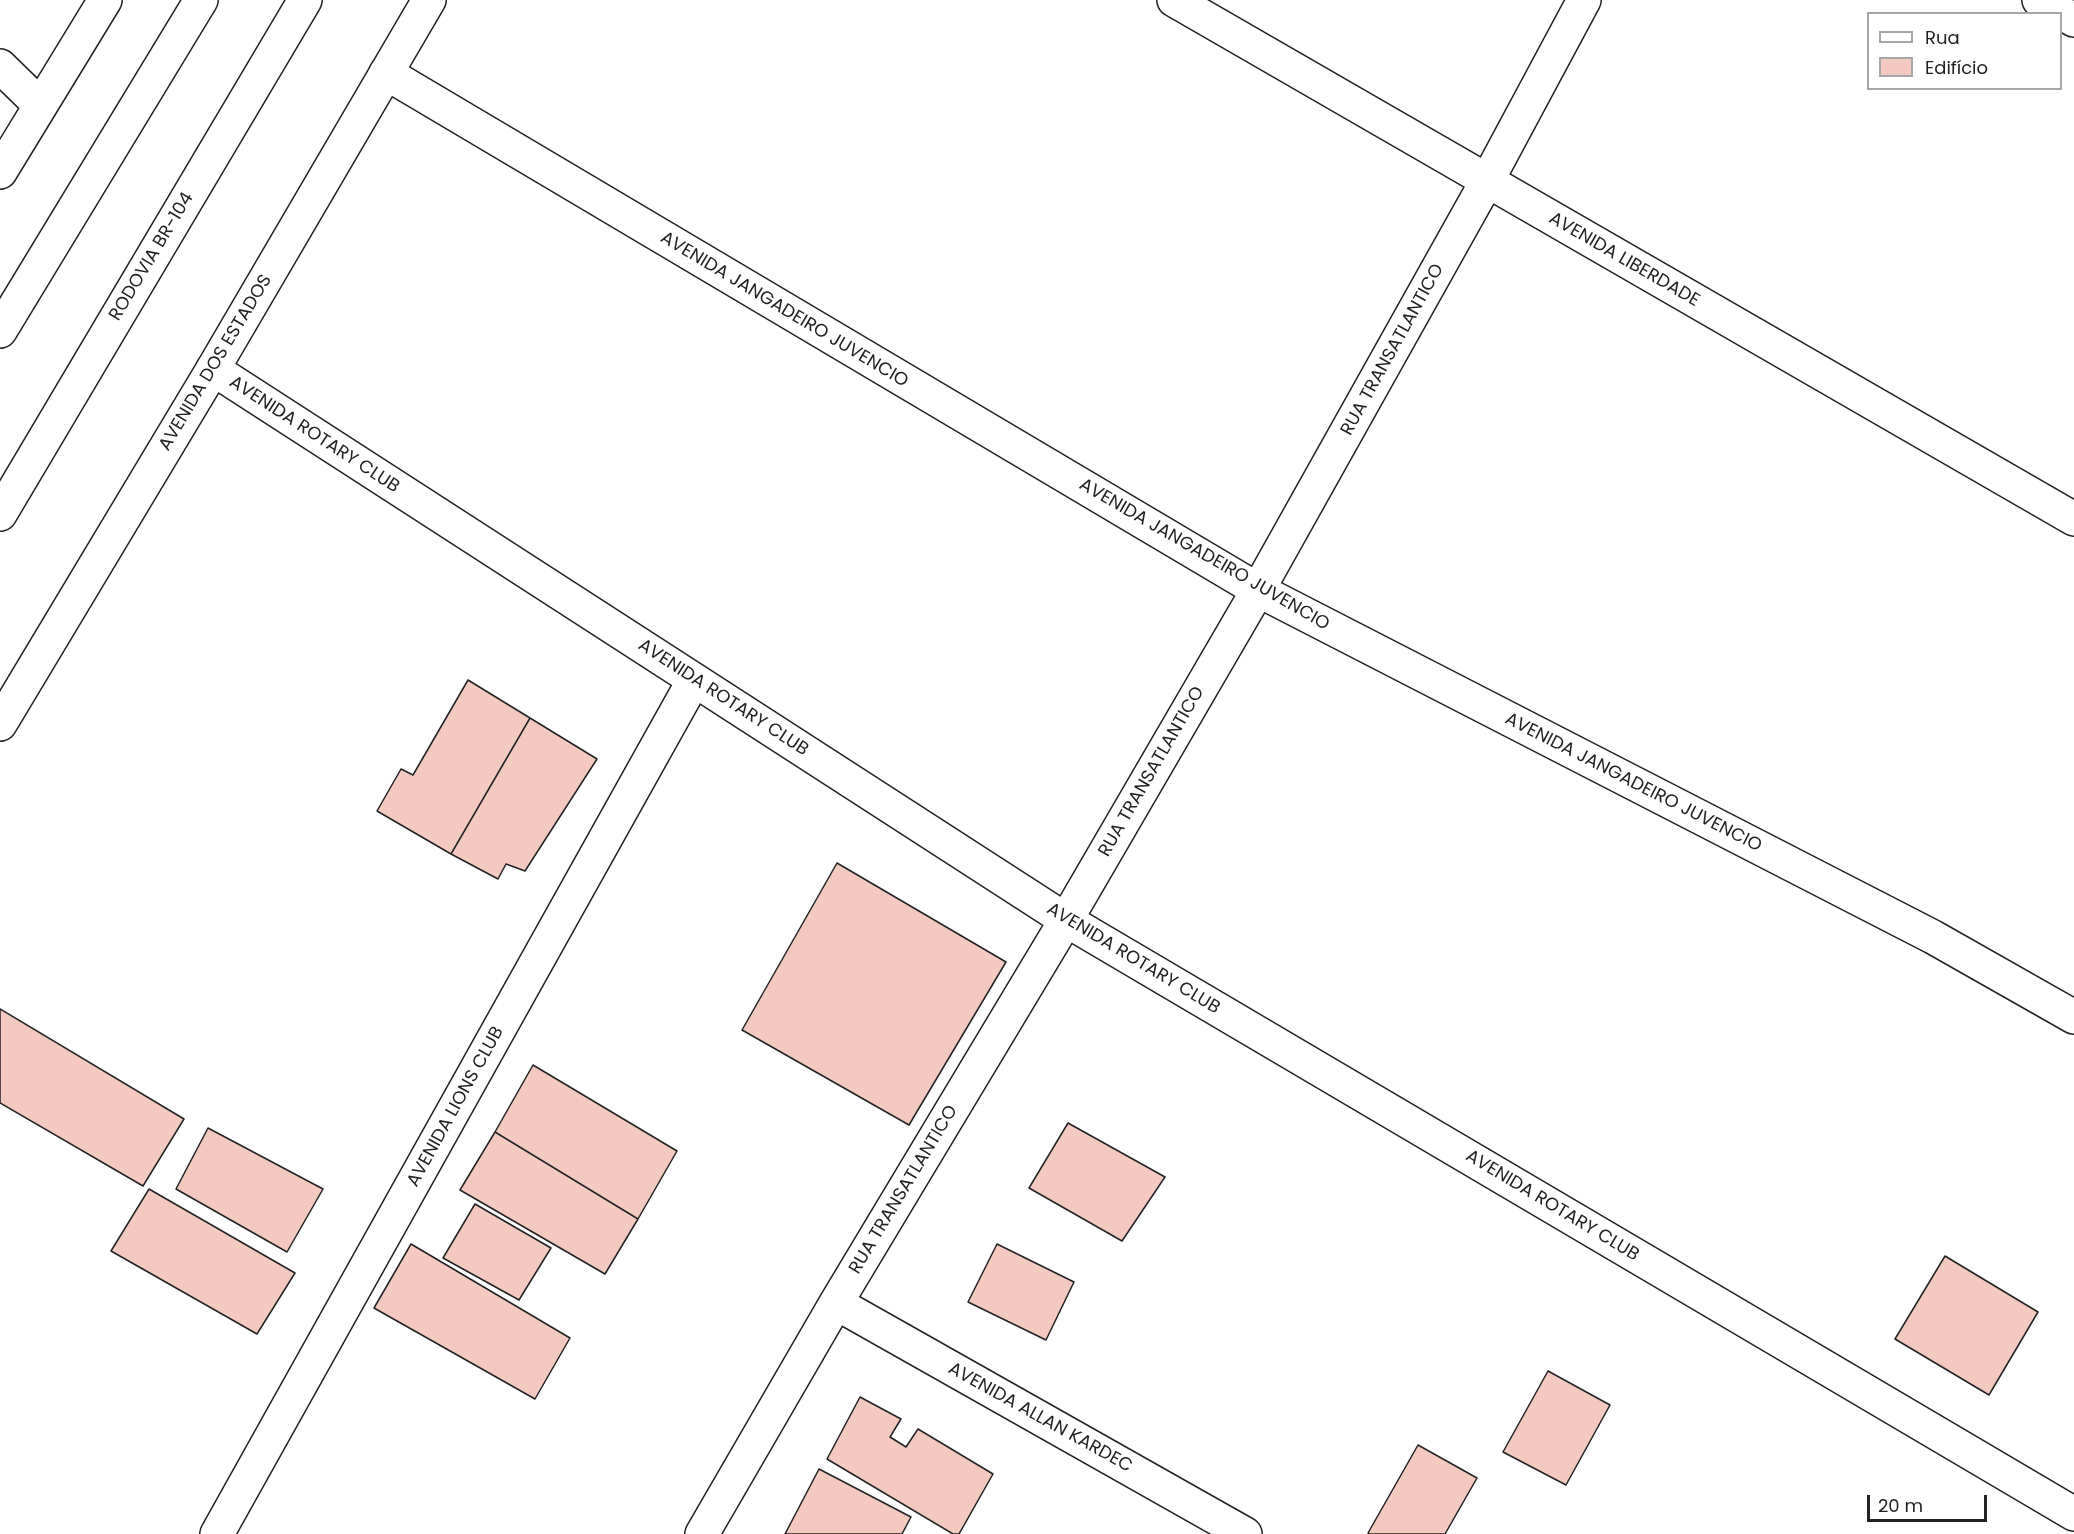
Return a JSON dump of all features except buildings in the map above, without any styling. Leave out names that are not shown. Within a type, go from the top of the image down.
[{"type":"main road","points":[[0,172],[105,0]]},
{"type":"main road","points":[[0,332],[201,0]]},
{"type":"main road","name":"RODOVIA BR-104","points":[[0,514],[305,0]]},
{"type":"main road","name":"AVENIDA DOS ESTADOS","points":[[0,724],[213,369],[429,0]]},
{"type":"main road","name":"AVENIDA LIBERDADE","points":[[1174,0],[2074,519]]},
{"type":"main road","name":"RUA TRANSATLANTICO","points":[[702,1534],[836,1303],[1066,920],[1258,590],[1487,181],[1584,0]]},
{"type":"main road","points":[[2039,0],[2060,12]]},
{"type":"main road","points":[[0,66],[40,105]]},
{"type":"main road","name":"AVENIDA JANGADEIRO JUVENCIO","points":[[386,73],[1258,590],[1923,932],[2074,1017]]},
{"type":"main road","name":"AVENIDA ROTARY CLUB","points":[[213,369],[1066,920],[2074,1514]]},
{"type":"main road","name":"AVENIDA LIONS CLUB","points":[[217,1534],[694,680]]},
{"type":"main road","name":"AVENIDA ALLAN KARDEC","points":[[836,1303],[1245,1534]]}]
